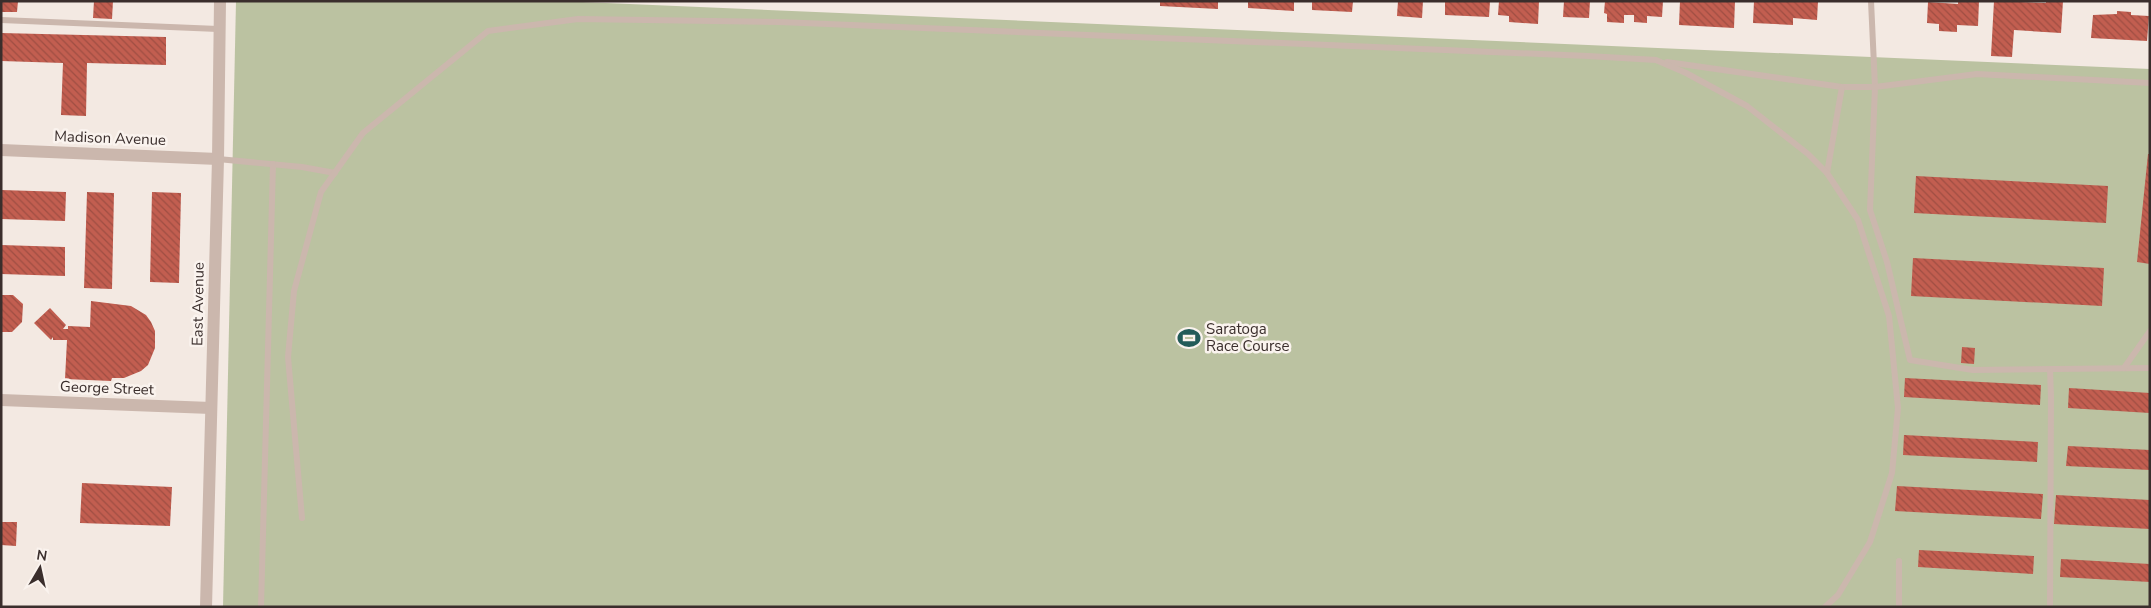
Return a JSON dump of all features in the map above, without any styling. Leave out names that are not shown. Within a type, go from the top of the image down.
[{"type":"street","name":"East Avenue","points":[[206,607],[218,159],[218,29],[220,1]]},
{"type":"street","name":"Madison Avenue","points":[[1,150],[218,159]]},
{"type":"street","name":"George Street","points":[[1,400],[212,408]]},
{"type":"lane","points":[[1871,1],[1875,87],[1870,210],[1887,262],[1910,360],[1973,370],[2150,368]]},
{"type":"lane","points":[[302,518],[288,357],[294,291],[321,192],[363,133],[488,31],[578,19],[790,22],[1656,60],[1842,87],[1875,87],[1978,74],[2148,82]]},
{"type":"lane","points":[[1,20],[218,29]]},
{"type":"lane","points":[[1656,60],[1686,73],[1747,106],[1808,154],[1827,173],[1858,220],[1889,316],[1898,408],[1892,473],[1870,542],[1838,595],[1825,607]]},
{"type":"lane","points":[[1827,173],[1842,87]]},
{"type":"lane","points":[[218,159],[273,164],[335,173]]},
{"type":"lane","points":[[260,607],[273,164]]},
{"type":"lane","points":[[2124,368],[2150,331]]},
{"type":"lane","points":[[2050,369],[2052,396],[2050,607]]},
{"type":"lane","points":[[1899,562],[1899,607]]},
{"type":"green space","name":"Saratoga Race Course","points":[[236,1],[559,1],[2150,69],[2150,607],[223,607]]},
{"type":"building","points":[[1,1],[18,1],[17,12],[1,12]]},
{"type":"building","points":[[94,1],[113,1],[112,19],[93,18]]},
{"type":"building","points":[[1160,1],[1218,1],[1218,9],[1160,6]]},
{"type":"building","points":[[1248,1],[1294,1],[1294,11],[1248,8]]},
{"type":"building","points":[[1312,1],[1353,1],[1352,12],[1312,10]]},
{"type":"building","points":[[1398,1],[1423,1],[1422,18],[1397,16]]},
{"type":"building","points":[[1445,1],[1490,1],[1489,17],[1445,15]]},
{"type":"building","points":[[1499,1],[1539,1],[1538,24],[1509,22],[1509,16],[1498,15]]},
{"type":"building","points":[[1564,1],[1590,1],[1589,18],[1563,17]]},
{"type":"building","points":[[1605,1],[1663,1],[1662,17],[1647,16],[1647,23],[1634,22],[1634,15],[1624,15],[1624,23],[1607,22],[1607,14],[1604,13]]},
{"type":"building","points":[[1680,1],[1735,1],[1734,28],[1679,25]]},
{"type":"building","points":[[1754,1],[1818,1],[1817,20],[1793,18],[1793,25],[1753,23]]},
{"type":"building","points":[[1958,1],[1979,1],[1978,26],[1957,25],[1957,32],[1939,31],[1939,24],[1927,23],[1928,2],[1958,4]]},
{"type":"building","points":[[1994,1],[2046,3],[2046,1],[2063,1],[2061,33],[2014,30],[2012,57],[1991,56]]},
{"type":"building","points":[[2117,11],[2131,12],[2131,15],[2149,16],[2147,41],[2091,38],[2093,15],[2117,14]]},
{"type":"building","points":[[1,33],[166,37],[166,65],[87,63],[86,116],[61,115],[63,63],[1,61]]},
{"type":"building","points":[[2148,154],[2150,154],[2150,264],[2137,262]]},
{"type":"building","points":[[1916,176],[2108,186],[2106,223],[1914,213]]},
{"type":"building","points":[[1,190],[66,192],[65,221],[1,219]]},
{"type":"building","points":[[87,192],[114,193],[112,289],[84,288]]},
{"type":"building","points":[[152,192],[181,193],[179,283],[150,282]]},
{"type":"building","points":[[1,245],[65,247],[65,276],[1,274]]},
{"type":"building","points":[[1913,258],[2104,268],[2102,306],[1911,296]]},
{"type":"building","points":[[1,295],[13,295],[23,304],[22,322],[12,332],[1,332]]},
{"type":"building","points":[[91,301],[131,306],[146,315],[151,322],[155,331],[155,348],[148,365],[141,371],[124,378],[112,378],[111,381],[65,379],[67,340],[53,340],[53,337],[51,340],[34,323],[50,308],[66,325],[63,329],[68,329],[68,326],[90,327]]},
{"type":"building","points":[[1962,347],[1975,348],[1974,364],[1961,363]]},
{"type":"building","points":[[1905,378],[2041,385],[2040,405],[1904,397]]},
{"type":"building","points":[[2069,388],[2150,393],[2150,413],[2068,408]]},
{"type":"building","points":[[1904,435],[2038,442],[2037,462],[1903,455]]},
{"type":"building","points":[[2068,446],[2150,450],[2150,470],[2066,466]]},
{"type":"building","points":[[82,483],[172,487],[170,526],[80,523]]},
{"type":"building","points":[[1897,486],[2043,494],[2041,519],[1895,511]]},
{"type":"building","points":[[2056,495],[2150,500],[2150,529],[2054,524]]},
{"type":"building","points":[[1,522],[17,522],[16,546],[1,545]]},
{"type":"building","points":[[1919,550],[2034,556],[2033,574],[1918,567]]},
{"type":"building","points":[[2061,559],[2150,564],[2150,582],[2060,577]]},
{"type":"place","name":"Saratoga Race Course","points":[[1189,338]]}]
